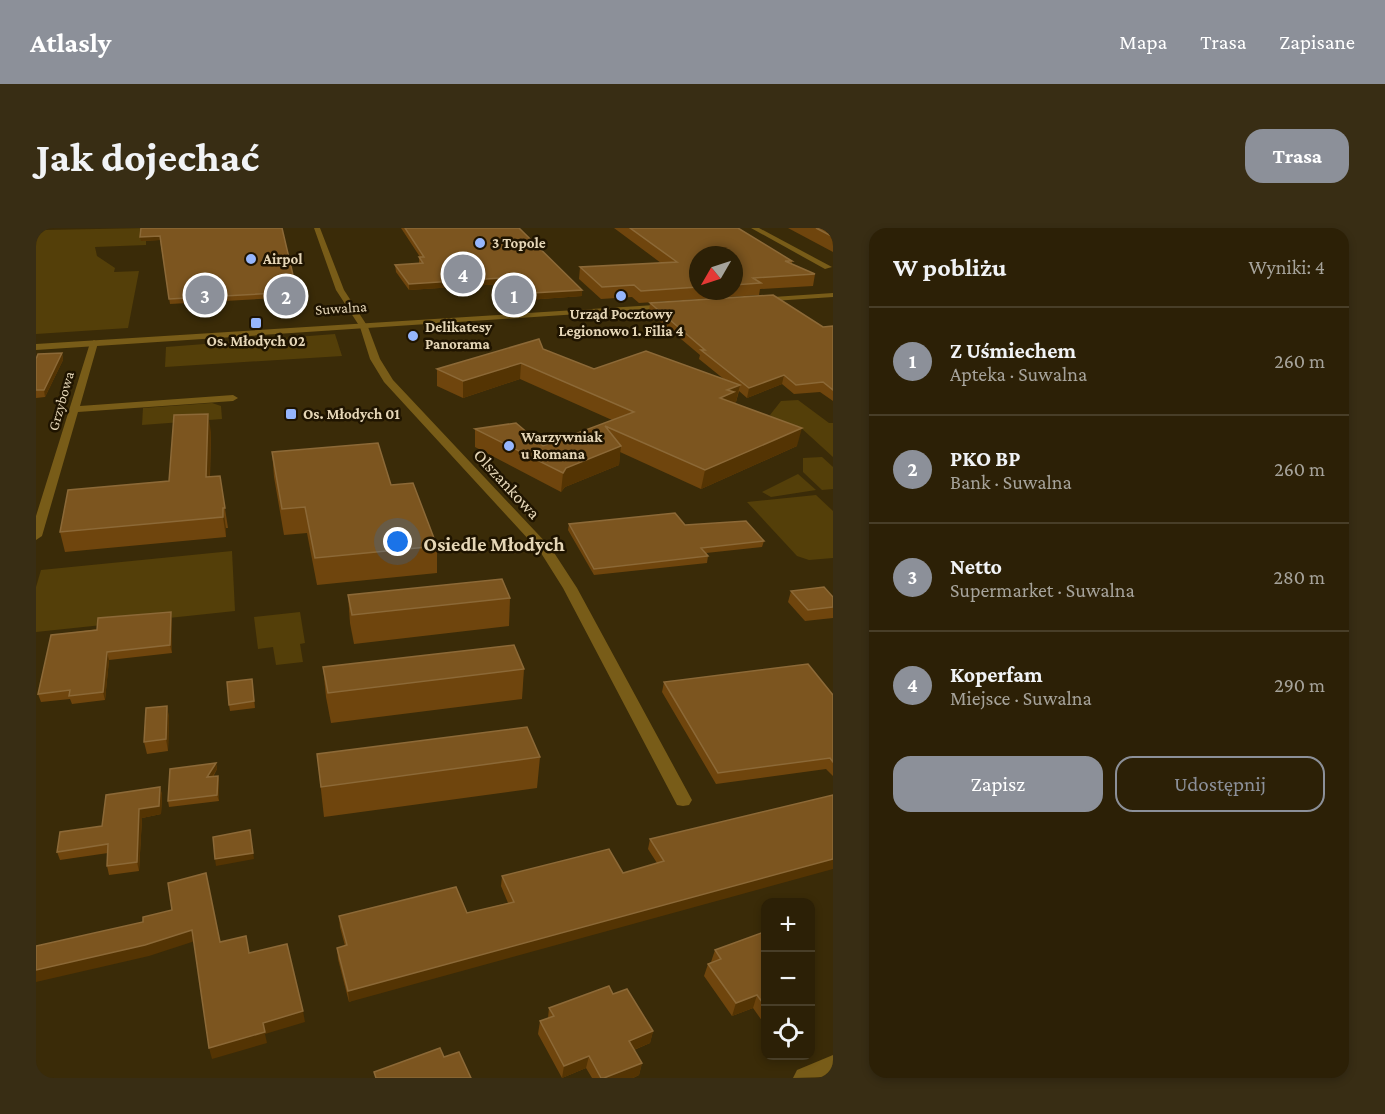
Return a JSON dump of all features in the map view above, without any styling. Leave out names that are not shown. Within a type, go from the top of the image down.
[{"type":"street","name":"Olszankowa","points":[[317,228],[336,281],[362,324],[375,359],[403,399],[546,551],[570,588],[683,800]]},
{"type":"street","points":[[754,228],[828,267]]},
{"type":"street","points":[[750,300],[833,295]]},
{"type":"street","name":"Suwalna","points":[[36,347],[679,305]]},
{"type":"street","name":"Grzybowa","points":[[36,536],[94,344]]},
{"type":"street","points":[[74,409],[233,398]]},
{"type":"street","points":[[805,1078],[833,1066]]},
{"type":"shaded area","points":[[36,228],[44,228],[44,230],[149,228],[141,240],[146,240],[146,245],[95,247],[97,256],[115,268],[114,272],[139,271],[128,328],[36,334]]},
{"type":"shaded area","points":[[335,334],[342,356],[165,367],[166,347]]},
{"type":"shaded area","points":[[798,400],[829,423],[833,423],[833,457],[799,426],[786,427],[770,415],[781,401]]},
{"type":"shaded area","points":[[212,403],[221,406],[222,419],[142,425],[143,408]]},
{"type":"shaded area","points":[[822,457],[833,467],[833,489],[822,490],[803,472],[803,458]]},
{"type":"shaded area","points":[[798,474],[816,490],[771,497],[762,492]]},
{"type":"shaded area","points":[[816,495],[833,511],[833,558],[809,560],[797,556],[747,502]]},
{"type":"shaded area","points":[[232,551],[235,611],[36,632],[36,587],[41,570]]},
{"type":"shaded area","points":[[300,612],[305,643],[300,644],[303,662],[276,665],[273,647],[258,649],[254,617]]},
{"type":"building","points":[[141,228],[282,228],[297,292],[169,299],[160,236],[140,237]]},
{"type":"building","points":[[405,228],[519,228],[582,290],[515,294],[501,278],[409,284],[395,265],[423,263],[419,257],[424,257]]},
{"type":"building","points":[[630,228],[738,228],[792,261],[785,261],[815,274],[753,278],[761,283],[743,284],[743,246],[689,246],[689,288],[641,291],[634,285],[602,287],[580,267],[677,262]]},
{"type":"building","points":[[816,228],[833,228],[833,237]]},
{"type":"building","points":[[773,295],[823,327],[833,326],[833,390],[823,382],[796,385],[784,375],[749,388],[701,350],[705,350],[650,303],[743,300],[743,297]]},
{"type":"building","points":[[539,339],[543,349],[594,369],[646,351],[740,385],[727,390],[734,392],[720,398],[802,428],[705,470],[605,426],[621,446],[566,468],[563,473],[475,429],[516,423],[543,446],[634,412],[521,363],[463,381],[437,369]]},
{"type":"building","points":[[62,353],[44,390],[36,390],[38,354]]},
{"type":"building","points":[[208,414],[206,477],[220,476],[225,508],[223,508],[223,517],[60,532],[68,490],[169,481],[174,415]]},
{"type":"building","points":[[378,443],[391,485],[413,483],[437,546],[315,558],[305,507],[282,509],[272,452]]},
{"type":"building","points":[[675,513],[685,525],[746,521],[764,541],[701,548],[708,556],[594,569],[569,524]]},
{"type":"building","points":[[502,579],[510,598],[352,615],[348,595]]},
{"type":"building","points":[[824,587],[833,597],[833,607],[808,610],[791,591]]},
{"type":"building","points":[[171,612],[170,645],[107,652],[103,692],[69,696],[70,690],[38,694],[51,635],[97,630],[98,618]]},
{"type":"building","points":[[514,645],[524,669],[328,693],[323,667]]},
{"type":"building","points":[[808,664],[833,695],[833,762],[830,758],[718,773],[664,682]]},
{"type":"building","points":[[252,679],[254,701],[229,705],[227,682]]},
{"type":"building","points":[[167,706],[166,739],[144,742],[146,708]]},
{"type":"building","points":[[527,727],[540,757],[321,787],[317,754]]},
{"type":"building","points":[[216,763],[207,777],[218,776],[217,795],[168,801],[170,769]]},
{"type":"building","points":[[160,787],[159,806],[139,809],[137,862],[107,866],[108,844],[57,852],[60,832],[102,826],[106,795]]},
{"type":"building","points":[[833,795],[833,859],[348,991],[337,948],[347,945],[339,916],[456,887],[467,913],[514,902],[502,876],[609,849],[623,873],[664,861],[650,839]]},
{"type":"building","points":[[250,830],[253,853],[215,859],[213,837]]},
{"type":"building","points":[[206,873],[220,942],[246,936],[249,953],[287,944],[303,1011],[263,1023],[265,1032],[209,1048],[192,930],[145,945],[36,970],[36,946],[143,922],[143,917],[172,910],[168,883]]},
{"type":"building","points":[[761,933],[761,1000],[757,995],[736,1003],[708,964],[721,959],[715,950]]},
{"type":"building","points":[[609,986],[613,994],[627,989],[653,1031],[629,1041],[642,1063],[601,1078],[589,1056],[564,1066],[540,1021],[554,1016],[549,1008]]},
{"type":"building","points":[[440,1048],[444,1057],[459,1052],[471,1078],[376,1078],[374,1072]]},
{"type":"place","name":"3 Topole","points":[[480,243]]},
{"type":"place","name":"Airpol","points":[[251,259]]},
{"type":"place","name":"Koperfam","points":[[463,274]]},
{"type":"place","name":"Netto","points":[[205,295]]},
{"type":"place","name":"Z Uśmiechem","points":[[514,295]]},
{"type":"place","name":"PKO BP","points":[[286,296]]},
{"type":"place","name":"Urząd Pocztowy Legionowo 1. Filia 4","points":[[621,296]]},
{"type":"place","name":"Os. Młodych 02","points":[[256,323]]},
{"type":"place","name":"Delikatesy Panorama","points":[[413,336]]},
{"type":"place","name":"Os. Młodych 01","points":[[291,414]]},
{"type":"place","name":"Warzywniak u Romana","points":[[509,446]]},
{"type":"district","name":"Osiedle Młodych","points":[[494,544]]}]
